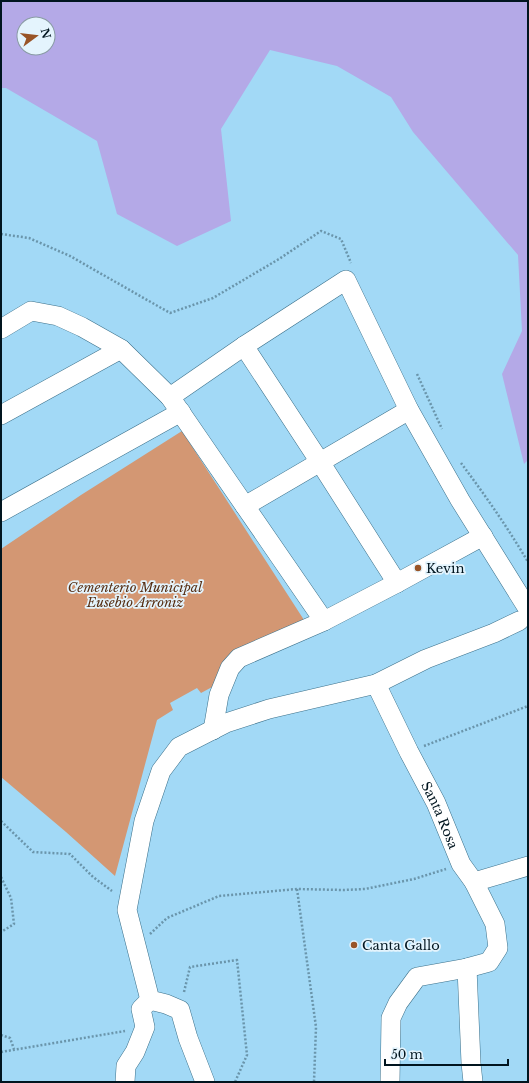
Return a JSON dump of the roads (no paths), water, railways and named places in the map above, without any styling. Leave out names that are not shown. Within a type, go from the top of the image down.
[{"type":"street","points":[[150,1000],[127,910],[144,821],[161,771],[180,748],[226,723],[269,709],[376,684],[426,659],[494,633],[524,615],[483,536],[460,500],[409,410],[346,280],[244,346],[170,397]]},
{"type":"street","points":[[1,329],[31,311],[58,316],[82,327],[121,349],[170,397],[182,412],[324,621]]},
{"type":"street","points":[[244,346],[397,583]]},
{"type":"street","points":[[1,415],[121,349]]},
{"type":"street","points":[[245,506],[409,410]]},
{"type":"street","points":[[1,512],[182,412]]},
{"type":"street","points":[[212,730],[219,695],[230,668],[238,658],[324,621],[483,536]]},
{"type":"street","name":"Santa Rosa","points":[[376,684],[436,803],[462,864],[474,882],[495,924],[498,948],[489,962],[467,968]]},
{"type":"street","points":[[474,882],[528,866]]},
{"type":"street","points":[[390,1082],[391,1018],[398,1003],[417,978],[467,968],[473,1082]]},
{"type":"street","points":[[150,1000],[166,1004],[180,1010],[188,1038],[205,1082]]},
{"type":"street","points":[[125,1082],[126,1066],[145,1027],[140,1009],[150,1000]]},
{"type":"place","name":"Kevin","points":[[418,568]]},
{"type":"place","name":"Canta Gallo","points":[[354,945]]},
{"type":"park label","name":"Cementerio Municipal Eusebio Arroniz","points":[[135,594]]}]
